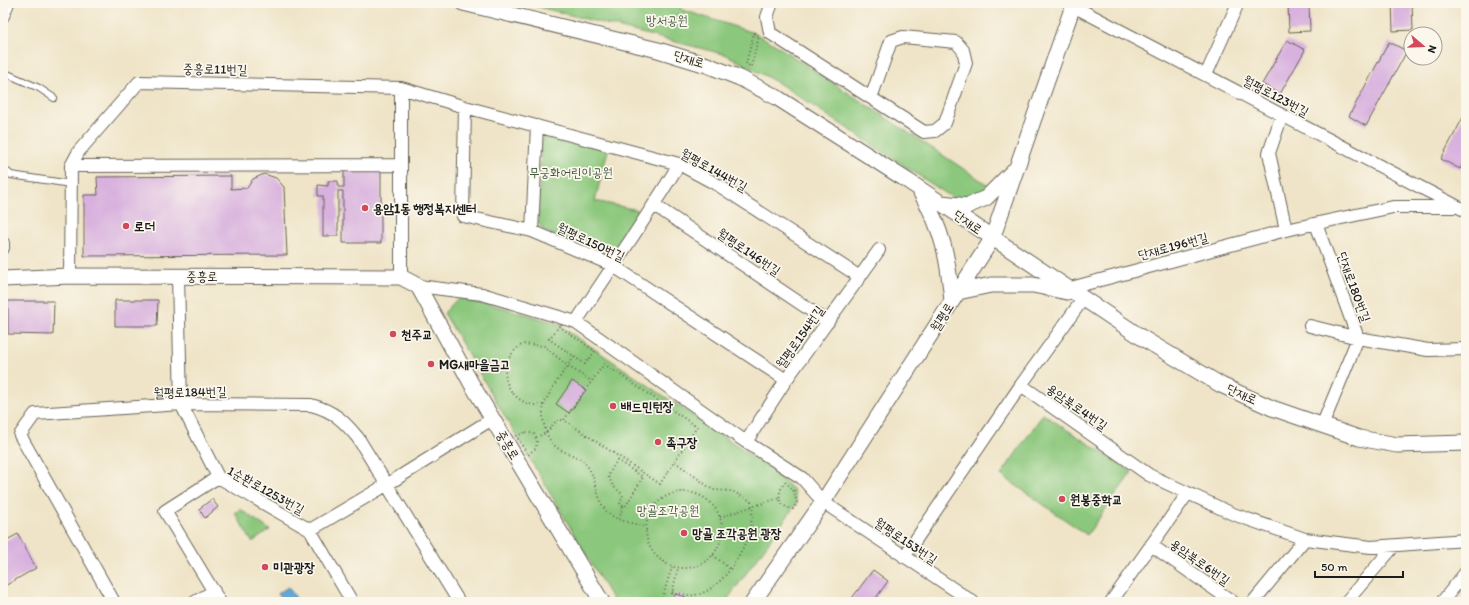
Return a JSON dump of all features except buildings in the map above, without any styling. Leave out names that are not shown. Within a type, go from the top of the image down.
[{"type":"street","points":[[3,16],[8,3]]},
{"type":"street","name":"단재로","points":[[463,3],[658,50],[707,65],[733,75],[776,97],[918,188],[992,239],[1144,339],[1221,385],[1272,408],[1359,438],[1397,445],[1466,443]]},
{"type":"street","points":[[772,3],[767,17],[770,33],[871,98],[924,132],[935,131],[945,123],[966,63],[963,50],[956,42],[903,37],[891,41],[871,98]]},
{"type":"street","points":[[1206,75],[1238,3]]},
{"type":"street","name":"월평로123번길","points":[[1073,5],[1462,209]]},
{"type":"street","name":"월평로","points":[[753,602],[824,502],[992,239],[1073,5]]},
{"type":"street","name":"중흥로11번길","points":[[71,166],[79,151],[139,82],[400,88]]},
{"type":"street","points":[[400,88],[401,277],[418,286]]},
{"type":"street","name":"월평로144번길","points":[[400,88],[678,164],[718,186],[860,276]]},
{"type":"street","name":"월평로150번길","points":[[465,107],[463,216],[532,230],[612,265],[786,380]]},
{"type":"street","points":[[1282,115],[1269,153],[1286,230]]},
{"type":"street","points":[[532,230],[537,126]]},
{"type":"street","points":[[576,322],[612,265],[654,205],[678,164]]},
{"type":"street","points":[[70,276],[71,166],[400,165]]},
{"type":"street","points":[[939,203],[967,206],[986,198],[1016,168]]},
{"type":"street","points":[[904,557],[1021,385],[1075,294],[1033,285],[991,285],[955,297],[948,261],[935,216],[918,188]]},
{"type":"street","name":"월평로146번길","points":[[654,205],[828,322]]},
{"type":"street","name":"단재로196번길","points":[[1075,294],[1286,230],[1393,207],[1462,209]]},
{"type":"street","name":"단재로180번길","points":[[1316,224],[1358,338],[1322,426]]},
{"type":"street","points":[[3,243],[3,248]]},
{"type":"street","name":"월평로154번길","points":[[746,442],[786,380],[879,250]]},
{"type":"street","name":"중흥로","points":[[3,279],[70,276],[401,277]]},
{"type":"street","points":[[178,276],[181,404],[218,477]]},
{"type":"street","name":"중흥로","points":[[418,286],[492,419],[602,602]]},
{"type":"street","name":"월평로153번길","points":[[418,286],[482,294],[576,322],[746,442],[802,478],[824,502],[973,602]]},
{"type":"street","points":[[1310,326],[1358,338],[1428,350],[1466,349]]},
{"type":"street","name":"용암북로4번길","points":[[1021,385],[1150,475],[1233,514],[1305,539],[1371,547],[1466,540]]},
{"type":"street","name":"월평로184번길","points":[[114,602],[20,435],[35,414],[181,404],[311,405],[324,408],[344,420],[358,438],[460,602]]},
{"type":"street","name":"1순환로1253번길","points":[[310,530],[388,484],[492,419]]},
{"type":"street","name":"1순환로1253번길","points":[[220,602],[166,511],[218,477],[310,530],[352,602]]},
{"type":"street","points":[[1111,602],[1188,493]]},
{"type":"street","points":[[1253,602],[1305,539]]},
{"type":"street","name":"용암북로6번길","points":[[1151,545],[1233,602]]},
{"type":"street","points":[[1346,602],[1394,546]]},
{"type":"street","points":[[1442,602],[1466,572]]},
{"type":"street","points":[[195,602],[214,591]]},
{"type":"lane","points":[[3,72],[39,88],[54,98]]},
{"type":"lane","points":[[3,168],[11,175],[71,184]]},
{"type":"path","points":[[754,33],[759,36],[751,66],[746,64],[754,33]]},
{"type":"path","points":[[559,326],[549,339],[585,364],[595,351]]},
{"type":"path","points":[[544,404],[532,404],[524,401],[508,385],[504,369],[510,354],[523,344],[544,346],[568,366],[591,381]]},
{"type":"path","points":[[574,356],[544,404],[543,417],[546,432],[556,447],[579,458],[586,464],[594,480],[602,506],[609,514],[619,519],[646,527]]},
{"type":"path","points":[[536,437],[546,432],[557,420],[564,420],[660,484],[697,427],[604,364],[564,420]]},
{"type":"path","points":[[516,436],[526,432],[534,434],[536,437],[538,444],[528,455]]},
{"type":"path","points":[[619,519],[624,506],[625,507],[643,477],[617,460],[608,476],[612,486],[623,495],[620,504],[624,506]]},
{"type":"path","points":[[672,592],[694,595],[703,592],[714,585],[730,569],[742,550],[750,533],[753,511],[751,501],[732,491],[713,490],[674,462]]},
{"type":"path","points":[[785,482],[794,489],[797,503],[793,509],[782,504],[779,498],[780,490],[785,482]]},
{"type":"path","points":[[677,492],[690,492],[702,496],[712,503],[720,516],[722,526],[721,539],[713,555],[708,560],[697,566],[679,568],[672,567],[660,561],[652,551],[647,540],[646,527],[648,515],[656,504],[666,496],[677,492]]},
{"type":"path","points":[[720,516],[779,498]]},
{"type":"path","points":[[713,555],[730,569]]},
{"type":"path","points":[[661,602],[672,567]]},
{"type":"path","points":[[670,602],[679,568]]},
{"type":"green space","name":"방서공원","points":[[523,3],[682,3],[680,9],[754,33],[771,42],[991,187],[987,193],[959,202],[780,84],[727,55]]},
{"type":"green space","name":"무궁화어린이공원","points":[[549,135],[608,150],[595,201],[638,210],[620,246],[612,256],[604,256],[544,231],[538,222],[541,140]]},
{"type":"green space","name":"망골조각공원","points":[[458,298],[508,309],[556,323],[766,465],[793,489],[797,503],[727,600],[724,602],[614,602],[444,313]]},
{"type":"green space","points":[[1043,414],[1132,472],[1087,535],[1001,475]]},
{"type":"green space","points":[[240,509],[270,530],[252,542],[235,513]]},
{"type":"water","points":[[288,587],[299,602],[283,602],[277,594]]},
{"type":"place","name":"용암1동 행정복지센터","points":[[365,208]]},
{"type":"place","name":"로더","points":[[126,226]]},
{"type":"place","name":"천주교","points":[[393,334]]},
{"type":"place","name":"MG새마을금고","points":[[431,364]]},
{"type":"place","name":"배드민턴장","points":[[613,406]]},
{"type":"place","name":"족구장","points":[[658,442]]},
{"type":"place","name":"원봉중학교","points":[[1062,499]]},
{"type":"place","name":"망골 조각공원 광장","points":[[684,533]]},
{"type":"place","name":"미관광장","points":[[265,567]]}]
